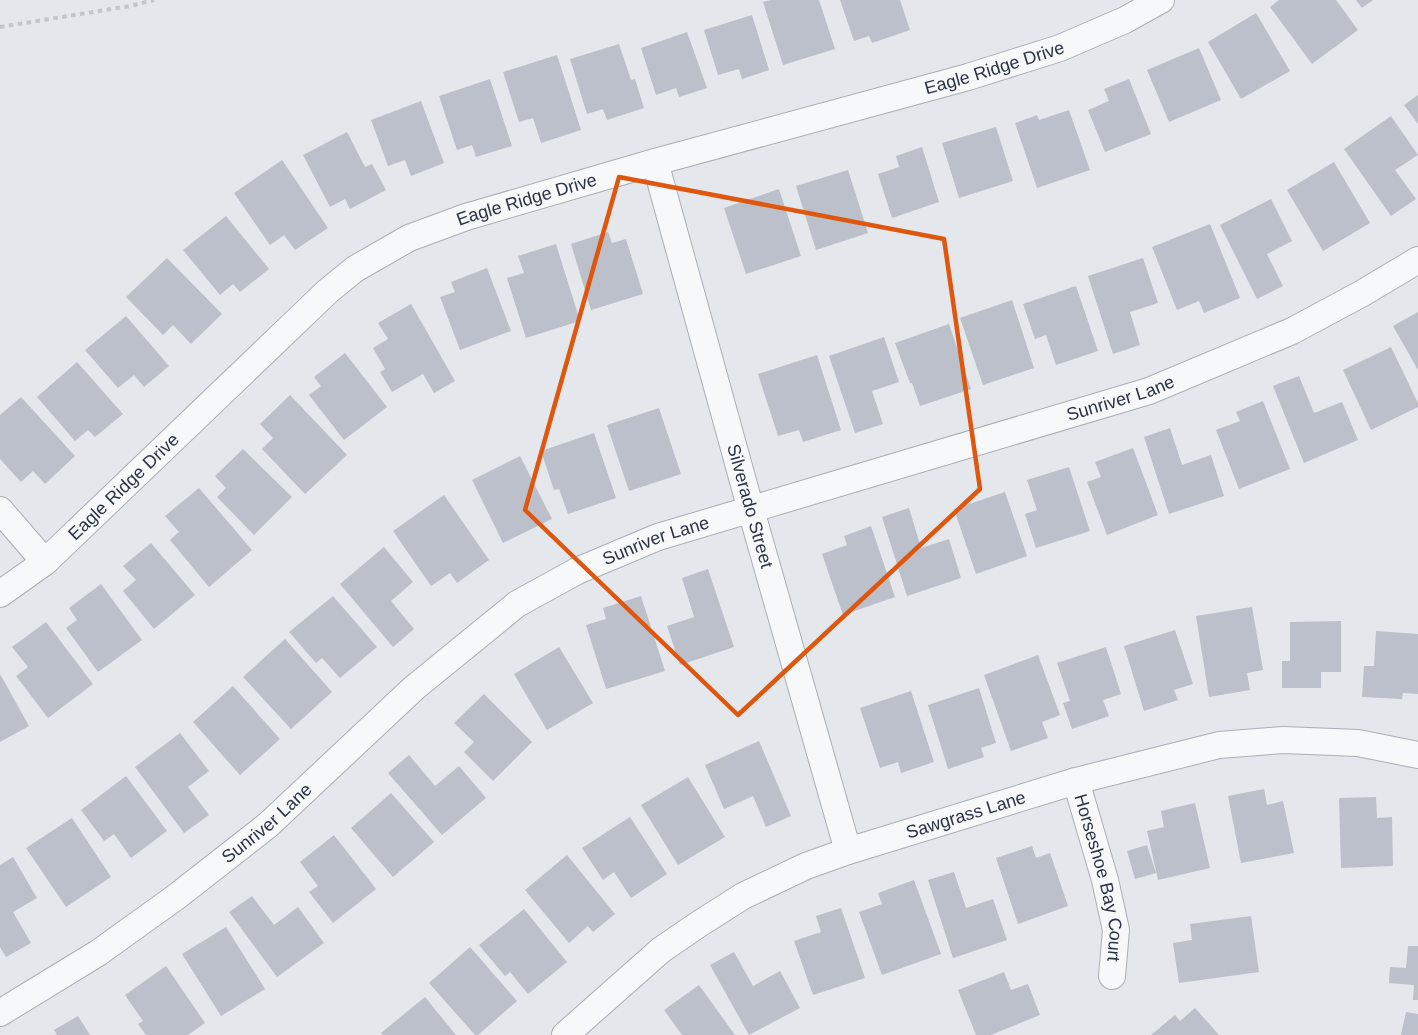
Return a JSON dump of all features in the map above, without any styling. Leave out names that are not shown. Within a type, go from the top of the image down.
[{"type":"street","name":"Eagle Ridge Drive","points":[[0,594],[45,562],[328,291],[355,269],[409,238],[466,217],[655,162],[968,77],[1060,48],[1125,20],[1161,0]]},
{"type":"street","name":"Silverado Street","points":[[655,162],[848,851]]},
{"type":"street","name":"Sunriver Lane","points":[[0,1013],[98,953],[176,897],[268,825],[414,688],[517,604],[577,571],[658,537],[1149,391],[1292,331],[1418,260]]},
{"type":"street","points":[[0,510],[45,562]]},
{"type":"street","name":"Sawgrass Lane","points":[[565,1035],[661,950],[699,924],[743,896],[806,866],[848,851],[1076,781],[1219,745],[1283,740],[1358,743],[1418,755]]},
{"type":"street","name":"Horseshoe Bay Court","points":[[1076,781],[1106,880],[1116,930],[1112,976]]},
{"type":"path","points":[[0,27],[119,8],[154,0]]},
{"type":"highlighted area","points":[[619,177],[944,239],[980,489],[738,715],[525,510]]},
{"type":"building","points":[[819,0],[835,49],[783,65],[763,2]]},
{"type":"building","points":[[840,0],[900,0],[910,30],[872,43],[869,36],[854,41]]},
{"type":"building","points":[[1279,0],[1336,0],[1358,30],[1312,64],[1270,7]]},
{"type":"building","points":[[1356,0],[1373,0],[1362,8]]},
{"type":"building","points":[[1256,13],[1290,71],[1241,99],[1208,42]]},
{"type":"building","points":[[752,15],[769,70],[742,79],[739,69],[718,75],[704,30]]},
{"type":"building","points":[[687,32],[707,88],[679,97],[676,88],[656,95],[641,48]]},
{"type":"building","points":[[619,44],[631,80],[635,79],[644,108],[607,120],[603,109],[587,114],[570,59]]},
{"type":"building","points":[[1199,48],[1221,100],[1169,122],[1147,70]]},
{"type":"building","points":[[557,55],[581,130],[541,143],[533,118],[519,122],[503,72]]},
{"type":"building","points":[[490,79],[512,146],[476,157],[472,145],[457,150],[439,96]]},
{"type":"building","points":[[1129,79],[1151,134],[1105,152],[1088,110],[1109,101],[1104,89]]},
{"type":"building","points":[[1418,95],[1418,124],[1404,105]]},
{"type":"building","points":[[421,101],[444,163],[411,176],[405,160],[388,166],[371,120]]},
{"type":"building","points":[[1069,110],[1090,170],[1037,188],[1015,123],[1037,115],[1039,120]]},
{"type":"building","points":[[1391,116],[1418,155],[1395,170],[1416,199],[1391,216],[1344,149]]},
{"type":"building","points":[[996,127],[1013,181],[959,198],[942,143]]},
{"type":"building","points":[[347,132],[365,167],[372,164],[386,190],[350,209],[345,199],[330,207],[303,155]]},
{"type":"building","points":[[922,147],[939,202],[892,218],[878,174],[899,167],[896,156]]},
{"type":"building","points":[[282,160],[328,228],[295,250],[284,235],[270,245],[234,193]]},
{"type":"building","points":[[1334,162],[1370,223],[1323,251],[1287,190]]},
{"type":"building","points":[[848,170],[868,233],[816,250],[796,186]]},
{"type":"building","points":[[779,189],[801,256],[746,274],[724,208]]},
{"type":"building","points":[[1271,199],[1292,241],[1267,254],[1283,286],[1257,299],[1220,225]]},
{"type":"building","points":[[226,216],[269,269],[240,292],[233,284],[220,295],[183,250]]},
{"type":"building","points":[[1210,224],[1240,298],[1204,313],[1199,301],[1177,310],[1152,247]]},
{"type":"building","points":[[608,232],[612,243],[626,239],[643,294],[591,310],[571,244]]},
{"type":"building","points":[[556,244],[580,321],[526,338],[507,278],[524,273],[518,256]]},
{"type":"building","points":[[167,258],[222,314],[191,344],[173,325],[163,335],[126,297]]},
{"type":"building","points":[[1143,258],[1158,303],[1130,312],[1140,345],[1113,354],[1088,276]]},
{"type":"building","points":[[487,268],[511,331],[460,350],[440,297],[455,292],[451,282]]},
{"type":"building","points":[[1076,286],[1098,351],[1056,365],[1046,335],[1035,339],[1023,304]]},
{"type":"building","points":[[1012,300],[1034,368],[983,385],[960,318]]},
{"type":"building","points":[[411,304],[455,381],[434,393],[423,374],[392,392],[380,372],[385,369],[373,348],[388,339],[378,323]]},
{"type":"building","points":[[1418,312],[1418,370],[1393,326]]},
{"type":"building","points":[[126,316],[169,366],[144,387],[134,375],[118,388],[85,350]]},
{"type":"building","points":[[949,324],[971,389],[920,406],[895,343]]},
{"type":"building","points":[[884,337],[899,382],[872,391],[883,424],[855,433],[829,356]]},
{"type":"building","points":[[1391,347],[1418,407],[1371,430],[1343,370]]},
{"type":"building","points":[[345,353],[387,407],[344,440],[309,395],[321,386],[314,377]]},
{"type":"building","points":[[817,355],[841,430],[803,442],[799,430],[778,436],[758,374]]},
{"type":"building","points":[[77,362],[123,414],[95,437],[88,430],[75,441],[37,397]]},
{"type":"building","points":[[1299,376],[1314,413],[1342,402],[1358,440],[1304,463],[1273,386]]},
{"type":"building","points":[[290,395],[347,455],[305,494],[262,449],[273,438],[260,424]]},
{"type":"building","points":[[21,397],[75,456],[45,484],[33,471],[21,482],[0,459],[0,415]]},
{"type":"building","points":[[1263,401],[1290,469],[1239,489],[1216,430],[1240,421],[1236,412]]},
{"type":"building","points":[[659,408],[681,474],[629,491],[607,425]]},
{"type":"building","points":[[1170,428],[1182,465],[1211,455],[1224,496],[1169,514],[1144,437]]},
{"type":"building","points":[[594,433],[616,498],[568,514],[559,489],[554,490],[541,451]]},
{"type":"building","points":[[1133,448],[1158,515],[1107,535],[1087,482],[1101,477],[1095,462]]},
{"type":"building","points":[[243,449],[292,497],[254,535],[217,497],[226,488],[215,476]]},
{"type":"building","points":[[520,456],[552,519],[503,543],[472,480]]},
{"type":"building","points":[[1069,467],[1090,531],[1036,548],[1025,514],[1037,510],[1027,480]]},
{"type":"building","points":[[199,488],[252,550],[209,587],[170,540],[179,532],[165,516]]},
{"type":"building","points":[[1005,492],[1027,556],[976,574],[954,509]]},
{"type":"building","points":[[444,495],[489,560],[457,583],[450,573],[431,586],[393,531]]},
{"type":"building","points":[[909,508],[921,548],[949,539],[961,578],[907,596],[882,517]]},
{"type":"building","points":[[871,526],[895,597],[843,615],[822,554],[847,545],[844,536]]},
{"type":"building","points":[[151,543],[195,595],[154,629],[123,591],[136,580],[123,566]]},
{"type":"building","points":[[384,547],[413,582],[391,601],[414,629],[393,647],[340,584]]},
{"type":"building","points":[[708,569],[734,647],[680,665],[667,626],[694,617],[682,578]]},
{"type":"building","points":[[101,584],[142,640],[98,672],[66,628],[77,620],[69,608]]},
{"type":"building","points":[[333,596],[377,647],[340,678],[322,658],[316,663],[289,632]]},
{"type":"building","points":[[641,596],[665,671],[606,689],[586,625],[606,619],[603,608]]},
{"type":"building","points":[[1252,607],[1263,670],[1247,673],[1250,690],[1209,697],[1196,616]]},
{"type":"building","points":[[1341,621],[1341,672],[1321,672],[1321,688],[1282,688],[1282,661],[1290,661],[1290,622]]},
{"type":"building","points":[[46,622],[93,684],[48,718],[16,676],[28,667],[12,647]]},
{"type":"building","points":[[1175,630],[1193,684],[1174,690],[1178,700],[1144,711],[1124,646]]},
{"type":"building","points":[[1376,631],[1418,634],[1418,694],[1403,693],[1402,699],[1362,697],[1364,666],[1374,666]]},
{"type":"building","points":[[285,639],[332,692],[291,729],[243,677]]},
{"type":"building","points":[[559,647],[593,703],[547,730],[514,674]]},
{"type":"building","points":[[1106,647],[1121,694],[1103,700],[1109,716],[1072,729],[1063,703],[1070,701],[1057,663]]},
{"type":"building","points":[[1038,655],[1060,715],[1042,722],[1048,738],[1011,751],[984,675]]},
{"type":"building","points":[[0,674],[29,726],[0,742]]},
{"type":"building","points":[[233,686],[280,739],[240,775],[193,722]]},
{"type":"building","points":[[979,688],[996,743],[981,748],[984,757],[948,769],[928,705]]},
{"type":"building","points":[[911,691],[934,762],[901,773],[898,762],[880,768],[860,708]]},
{"type":"building","points":[[484,694],[532,742],[493,781],[464,752],[474,742],[454,723]]},
{"type":"building","points":[[180,733],[209,771],[188,787],[209,815],[184,833],[135,767]]},
{"type":"building","points":[[759,741],[791,816],[766,827],[753,796],[724,809],[705,765]]},
{"type":"building","points":[[409,755],[435,786],[459,766],[486,798],[442,835],[388,773]]},
{"type":"building","points":[[126,776],[167,831],[131,858],[114,834],[104,841],[81,810]]},
{"type":"building","points":[[688,777],[725,837],[678,865],[641,805]]},
{"type":"building","points":[[1264,789],[1267,805],[1283,801],[1294,853],[1241,863],[1228,796]]},
{"type":"building","points":[[391,793],[434,842],[393,877],[351,828]]},
{"type":"building","points":[[1376,797],[1377,818],[1392,817],[1393,866],[1341,868],[1339,798]]},
{"type":"building","points":[[1195,803],[1210,868],[1158,880],[1147,831],[1164,827],[1161,811]]},
{"type":"building","points":[[630,817],[667,874],[631,898],[614,872],[603,880],[582,848]]},
{"type":"building","points":[[72,818],[111,877],[66,907],[26,848]]},
{"type":"building","points":[[334,835],[376,889],[333,923],[309,892],[318,886],[300,862]]},
{"type":"building","points":[[1147,845],[1156,873],[1135,879],[1127,851]]},
{"type":"building","points":[[1032,846],[1036,858],[1050,853],[1068,906],[1018,924],[996,858]]},
{"type":"building","points":[[567,855],[615,914],[593,932],[588,926],[569,943],[525,890]]},
{"type":"building","points":[[13,857],[37,898],[13,912],[31,943],[6,957],[0,947],[0,865]]},
{"type":"building","points":[[954,872],[966,908],[993,899],[1007,940],[953,958],[928,880]]},
{"type":"building","points":[[914,880],[941,954],[882,975],[859,912],[882,904],[878,893]]},
{"type":"building","points":[[252,896],[274,925],[298,907],[324,943],[277,977],[229,912]]},
{"type":"building","points":[[841,908],[865,978],[813,995],[794,941],[821,932],[816,916]]},
{"type":"building","points":[[524,909],[567,962],[528,994],[510,972],[505,976],[479,945]]},
{"type":"building","points":[[1251,916],[1259,972],[1179,983],[1173,943],[1192,940],[1190,924]]},
{"type":"building","points":[[226,927],[265,989],[221,1016],[182,954]]},
{"type":"building","points":[[1408,946],[1418,946],[1418,1000],[1413,1000],[1414,985],[1389,983],[1390,967],[1406,968]]},
{"type":"building","points":[[470,947],[517,1001],[478,1035],[475,1035],[429,983]]},
{"type":"building","points":[[734,952],[753,986],[780,971],[800,1008],[749,1035],[710,965]]},
{"type":"building","points":[[166,966],[205,1023],[188,1035],[146,1035],[138,1024],[143,1021],[125,995]]},
{"type":"building","points":[[1004,972],[1011,990],[1028,984],[1040,1015],[991,1035],[976,1035],[958,990]]},
{"type":"building","points":[[699,985],[735,1035],[682,1035],[664,1010]]},
{"type":"building","points":[[425,997],[456,1035],[383,1035],[381,1033]]},
{"type":"building","points":[[1195,1008],[1219,1035],[1151,1035],[1175,1015],[1180,1021]]},
{"type":"building","points":[[1406,1012],[1418,1014],[1418,1035],[1401,1035]]},
{"type":"building","points":[[78,1016],[90,1035],[57,1035],[54,1030]]}]
